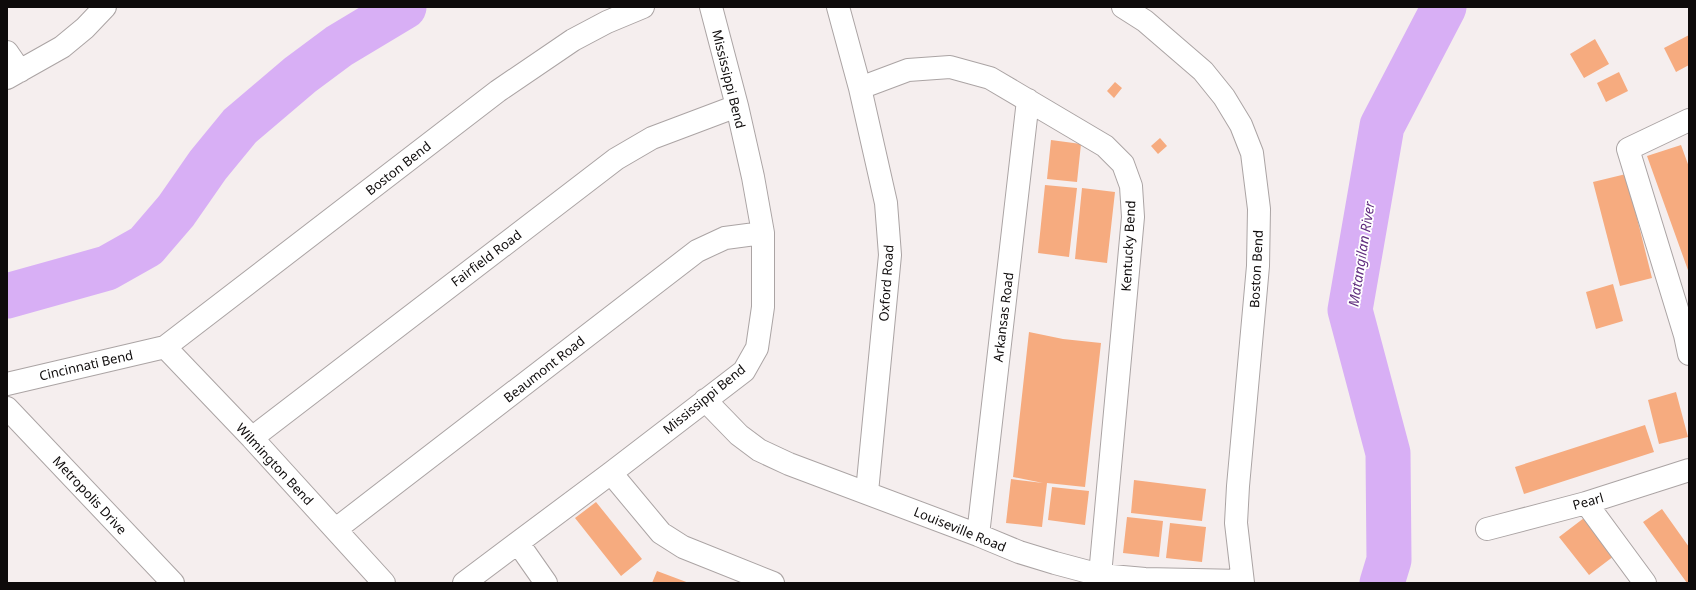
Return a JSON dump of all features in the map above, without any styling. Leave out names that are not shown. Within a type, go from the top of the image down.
[{"type":"street","points":[[7,52],[13,74],[62,47],[85,28],[105,7]]},
{"type":"street","name":"Boston Bend","points":[[165,347],[498,91],[572,40],[607,22],[643,7]]},
{"type":"street","name":"Mississippi Bend","points":[[464,583],[744,371],[757,348],[763,307],[763,232],[753,177],[737,106],[711,7]]},
{"type":"street","name":"Oxford Road","points":[[838,7],[860,88],[886,203],[890,255],[867,492]]},
{"type":"street","name":"Boston Bend","points":[[1123,7],[1145,21],[1203,71],[1224,97],[1241,125],[1252,153],[1259,209],[1258,259],[1236,523],[1242,582]]},
{"type":"street","name":"Kentucky Bend","points":[[860,88],[908,70],[950,67],[990,78],[1105,146],[1123,164],[1131,186],[1133,217],[1100,575]]},
{"type":"street","name":"Arkansas Road","points":[[978,534],[1028,100]]},
{"type":"street","name":"Fairfield Road","points":[[252,438],[616,159],[652,138],[737,106]]},
{"type":"street","points":[[1688,340],[1628,149],[1689,120]]},
{"type":"street","name":"Beaumont Road","points":[[336,529],[697,251],[725,238],[763,232]]},
{"type":"street","name":"Cincinnati Bend","points":[[7,384],[165,347]]},
{"type":"street","name":"Wilmington Bend","points":[[165,347],[252,438],[384,583]]},
{"type":"street","name":"Louiseville Road","points":[[705,400],[739,435],[758,450],[789,464],[978,534],[1019,552],[1100,575],[1145,580],[1242,582]]},
{"type":"street","name":"Metropolis Drive","points":[[7,408],[173,583]]},
{"type":"street","name":"Pearl","points":[[1486,529],[1586,503],[1689,470]]},
{"type":"street","points":[[611,473],[661,533],[683,547],[773,583]]},
{"type":"street","points":[[1586,503],[1645,583]]},
{"type":"street","points":[[518,543],[546,583]]},
{"type":"building","points":[[1689,35],[1689,65],[1676,72],[1664,48]]},
{"type":"building","points":[[1595,39],[1609,64],[1584,78],[1570,54]]},
{"type":"building","points":[[1619,72],[1628,91],[1606,102],[1597,83]]},
{"type":"building","points":[[1115,82],[1122,88],[1114,98],[1107,91]]},
{"type":"building","points":[[1160,138],[1167,146],[1158,154],[1151,146]]},
{"type":"building","points":[[1051,140],[1081,144],[1077,182],[1047,179]]},
{"type":"building","points":[[1681,145],[1689,167],[1689,273],[1647,156]]},
{"type":"building","points":[[1626,174],[1652,278],[1620,286],[1593,182]]},
{"type":"building","points":[[1045,185],[1077,188],[1069,257],[1038,253]]},
{"type":"building","points":[[1082,188],[1115,192],[1107,263],[1075,259]]},
{"type":"building","points":[[1613,284],[1623,321],[1596,329],[1586,292]]},
{"type":"building","points":[[1029,332],[1063,339],[1101,343],[1085,487],[1047,483],[1042,527],[1006,523],[1011,479],[1043,483],[1013,477]]},
{"type":"building","points":[[1676,392],[1688,437],[1659,444],[1648,400]]},
{"type":"building","points":[[1645,425],[1654,452],[1524,494],[1515,467]]},
{"type":"building","points":[[1134,480],[1206,489],[1202,521],[1131,513]]},
{"type":"building","points":[[1052,487],[1089,491],[1085,525],[1048,520]]},
{"type":"building","points":[[596,502],[642,559],[621,576],[575,518]]},
{"type":"building","points":[[1662,509],[1689,547],[1689,583],[1687,583],[1643,522]]},
{"type":"building","points":[[1127,517],[1163,521],[1159,557],[1123,553]]},
{"type":"building","points":[[1584,518],[1614,556],[1589,575],[1559,537]]},
{"type":"building","points":[[1170,523],[1206,527],[1202,562],[1166,558]]},
{"type":"building","points":[[657,571],[689,583],[652,583]]},
{"type":"waterway","points":[[7,296],[107,268],[146,246],[176,211],[208,165],[240,126],[300,75],[339,46],[404,7]]},
{"type":"waterway","name":"Matangilan River","points":[[1382,583],[1389,560],[1388,453],[1350,310],[1382,126],[1444,7]]}]
